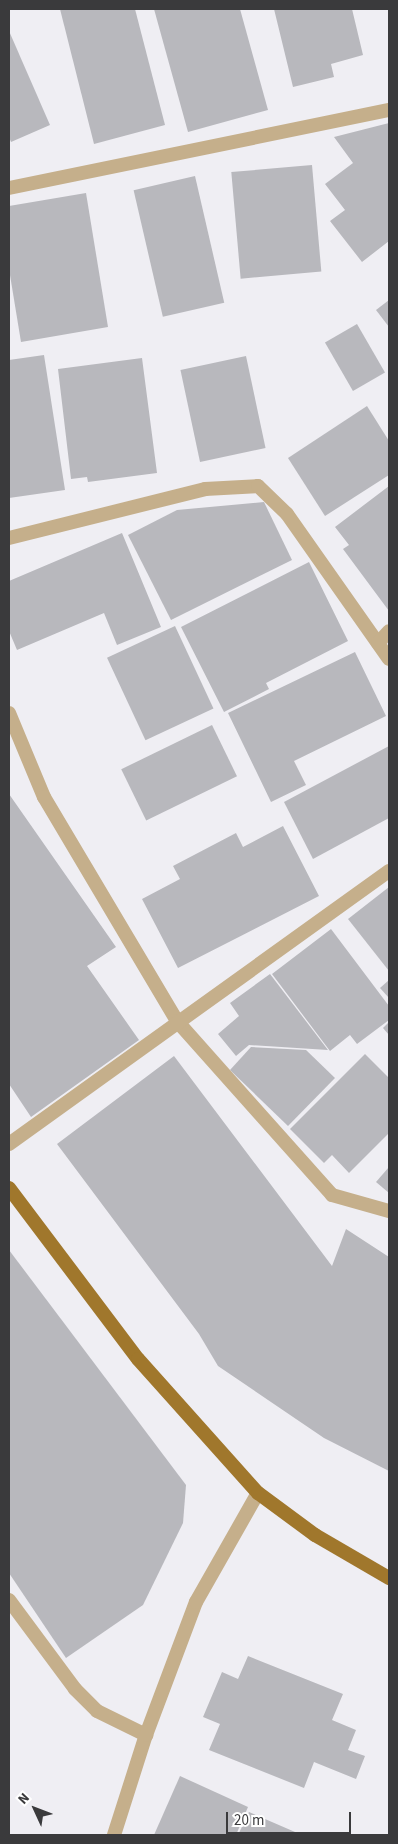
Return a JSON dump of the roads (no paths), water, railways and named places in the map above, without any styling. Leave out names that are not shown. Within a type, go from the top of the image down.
[{"type":"main road","points":[[9,1188],[138,1359],[258,1493],[315,1535],[389,1578]]},
{"type":"street","points":[[9,188],[389,110]]},
{"type":"street","points":[[9,538],[205,489],[258,486],[288,514],[389,658]]},
{"type":"street","points":[[378,643],[389,632]]},
{"type":"street","points":[[9,712],[44,797],[177,1021],[332,1195],[389,1211]]},
{"type":"street","points":[[9,1144],[177,1021],[389,871]]},
{"type":"street","points":[[114,1835],[146,1735],[196,1602],[258,1493]]},
{"type":"street","points":[[9,1600],[74,1688],[97,1711],[146,1735]]}]
